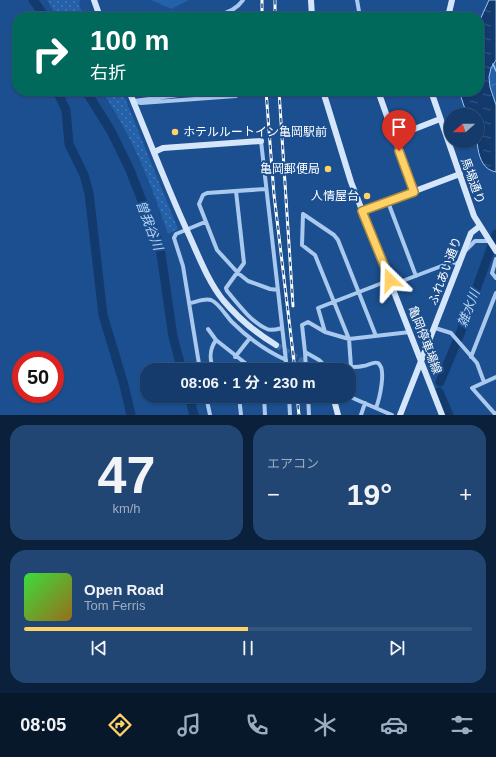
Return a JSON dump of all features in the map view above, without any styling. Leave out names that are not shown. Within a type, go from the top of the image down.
[{"type":"street","points":[[94,0],[98,12]]},
{"type":"street","points":[[229,12],[237,7],[243,0]]},
{"type":"street","points":[[311,0],[312,12]]},
{"type":"street","points":[[357,0],[359,12]]},
{"type":"street","points":[[449,12],[452,0]]},
{"type":"street","points":[[132,96],[187,230],[211,281],[223,299],[258,334],[276,345]]},
{"type":"street","points":[[133,101],[170,96]]},
{"type":"street","points":[[133,101],[141,103],[236,96]]},
{"type":"street","name":"亀岡停車場線","points":[[326,96],[362,211],[442,415]]},
{"type":"street","points":[[380,96],[414,192]]},
{"type":"street","name":"馬場通り","points":[[433,96],[480,226],[496,251]]},
{"type":"street","points":[[394,137],[440,119]]},
{"type":"street","points":[[154,152],[163,148],[261,141],[265,189],[286,363]]},
{"type":"street","points":[[362,211],[460,174]]},
{"type":"street","points":[[265,189],[203,195],[199,204],[205,222],[218,250],[238,273],[248,281],[270,289],[278,290]]},
{"type":"street","points":[[236,191],[244,263],[226,288],[227,291],[243,309],[268,330],[282,328]]},
{"type":"street","points":[[388,202],[416,276]]},
{"type":"street","points":[[351,363],[349,339],[315,255],[302,245],[303,214],[334,235],[338,240],[376,336]]},
{"type":"street","points":[[199,363],[192,331],[190,303],[183,266],[174,238],[176,234],[205,222]]},
{"type":"street","name":"ふれあい通り","points":[[400,415],[471,233],[480,226]]},
{"type":"street","points":[[465,251],[475,241],[490,242]]},
{"type":"street","points":[[496,259],[492,273],[496,278]]},
{"type":"street","points":[[325,332],[318,308],[359,292],[416,276],[452,262],[460,264]]},
{"type":"street","points":[[471,357],[496,293]]},
{"type":"street","points":[[190,303],[208,299],[214,301],[232,322],[250,338],[275,355],[286,360]]},
{"type":"street","points":[[306,363],[302,325],[304,322],[308,322],[325,332],[349,339],[410,332]]},
{"type":"street","points":[[435,328],[453,336],[477,362],[484,382]]},
{"type":"street","points":[[208,329],[216,340],[244,363]]},
{"type":"street","points":[[235,357],[250,338]]},
{"type":"street","points":[[212,363],[210,348],[216,340]]},
{"type":"street","points":[[305,352],[322,363]]},
{"type":"street","points":[[356,367],[364,366],[374,362],[381,366],[382,389],[376,408]]},
{"type":"street","points":[[496,377],[472,388],[495,414],[496,413]]},
{"type":"street","points":[[356,399],[392,415]]},
{"type":"street","points":[[208,403],[210,415]]},
{"type":"street","points":[[240,403],[241,415]]},
{"type":"street","points":[[264,403],[265,415]]},
{"type":"street","points":[[289,403],[290,415]]},
{"type":"street","points":[[308,403],[309,415]]},
{"type":"street","points":[[335,403],[338,415]]},
{"type":"street","points":[[361,415],[366,403]]},
{"type":"green space","points":[[47,0],[80,0],[79,5],[82,12],[54,12]]},
{"type":"green space","points":[[151,0],[189,0],[171,9]]},
{"type":"green space","points":[[496,60],[496,105],[490,88],[490,76]]},
{"type":"green space","points":[[105,96],[124,96],[178,229],[168,234],[148,178],[123,125]]},
{"type":"water","points":[[489,0],[496,0],[496,60],[491,68],[489,77],[490,87],[496,105],[496,172],[483,164],[478,148],[484,148],[484,108],[465,108],[461,96],[484,96],[484,12]]},
{"type":"waterway","name":"曽我谷川","points":[[33,0],[41,12]]},
{"type":"waterway","points":[[493,64],[496,71]]},
{"type":"waterway","points":[[59,96],[66,110],[69,144],[84,175],[89,193],[103,315],[124,385],[131,415]]},
{"type":"waterway","name":"曽我谷川","points":[[89,96],[111,131],[130,170],[160,247],[173,337],[180,363]]},
{"type":"waterway","name":"雑水川","points":[[440,382],[460,334],[496,234]]},
{"type":"waterway","name":"雑水川","points":[[439,392],[449,415]]},
{"type":"waterway","name":"曽我谷川","points":[[191,403],[194,415]]},
{"type":"tunnel","points":[[276,345],[306,363]]},
{"type":"railway","points":[[262,0],[262,12]]},
{"type":"railway","points":[[275,0],[275,12]]},
{"type":"railway","points":[[266,96],[274,195],[294,363]]},
{"type":"railway","points":[[279,96],[293,306]]},
{"type":"railway","points":[[298,403],[299,415]]},
{"type":"place","name":"ホテルルートイン亀岡駅前","points":[[175,132]]},
{"type":"place","name":"亀岡郵便局","points":[[328,169]]},
{"type":"place","name":"人情屋台","points":[[367,196]]},
{"type":"route","points":[[390,280],[362,211],[414,192],[399,151]]}]
